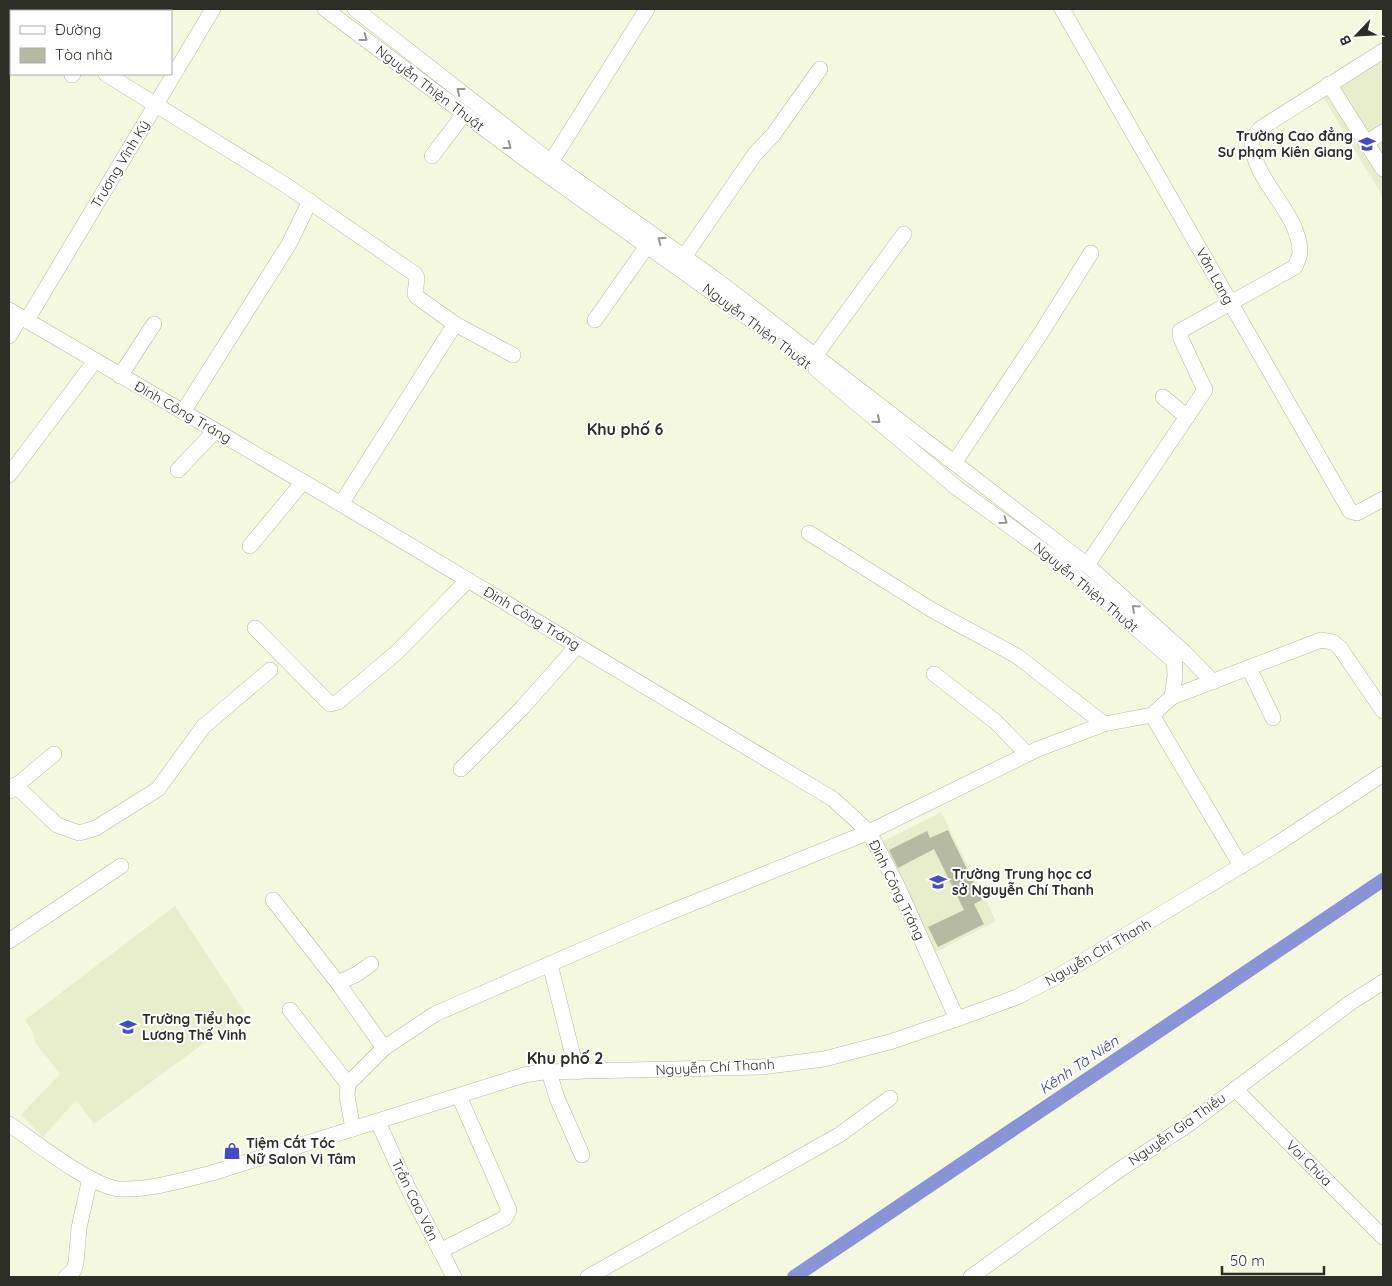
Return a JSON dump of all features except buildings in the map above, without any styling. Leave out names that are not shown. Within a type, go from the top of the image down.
[{"type":"street","name":"Trương Vĩnh Ký","points":[[9,336],[19,316],[155,105],[213,9]]},
{"type":"street","name":"Nguyễn Thiện Thuật","points":[[325,9],[464,114],[647,246],[681,262],[815,356],[957,488],[1066,567],[1175,662]]},
{"type":"street","name":"Nguyễn Thiện Thuật","points":[[355,9],[794,351],[864,402],[954,463],[1087,565],[1171,641],[1212,682]]},
{"type":"street","points":[[551,162],[647,9]]},
{"type":"street","name":"Văn Lang","points":[[1062,9],[1350,511],[1357,513],[1383,500]]},
{"type":"street","points":[[1087,565],[1205,390],[1181,339],[1180,331],[1229,302],[1295,267],[1300,252],[1295,230],[1261,170],[1252,144],[1254,136],[1261,128],[1383,51]]},
{"type":"street","points":[[681,262],[755,154],[773,136],[820,68]]},
{"type":"street","points":[[108,75],[310,201],[415,274],[417,278],[415,294],[417,297],[455,324],[513,355]]},
{"type":"street","points":[[1329,84],[1383,169]]},
{"type":"street","points":[[432,156],[464,114]]},
{"type":"street","points":[[1366,142],[1383,132]]},
{"type":"street","points":[[183,412],[289,244],[310,201]]},
{"type":"street","points":[[815,356],[904,234]]},
{"type":"street","points":[[595,320],[647,246]]},
{"type":"street","points":[[954,463],[1091,253]]},
{"type":"street","name":"Đinh Công Tráng","points":[[19,316],[342,504],[833,798],[869,832],[897,885],[957,1019]]},
{"type":"street","points":[[120,376],[154,324]]},
{"type":"street","points":[[342,504],[455,324]]},
{"type":"street","points":[[9,475],[94,361]]},
{"type":"street","points":[[1163,397],[1188,417]]},
{"type":"street","points":[[178,470],[215,430]]},
{"type":"street","points":[[250,546],[304,482]]},
{"type":"street","points":[[808,533],[932,610],[1017,656],[1104,724]]},
{"type":"street","points":[[255,628],[330,704],[338,702],[396,653],[468,580]]},
{"type":"street","points":[[353,1129],[347,1096],[348,1084],[384,1048],[435,1014],[658,917],[869,832],[1027,754],[1104,724],[1152,715],[1172,697],[1321,640],[1333,642],[1340,648],[1383,711]]},
{"type":"street","points":[[1171,641],[1175,662],[1172,697]]},
{"type":"street","points":[[461,770],[522,708],[577,646]]},
{"type":"street","points":[[1249,668],[1273,718]]},
{"type":"street","points":[[54,754],[12,789],[57,825],[79,832],[96,828],[134,806],[158,789],[203,727],[270,670]]},
{"type":"street","points":[[934,674],[996,722],[1027,754]]},
{"type":"street","points":[[1152,715],[1241,866]]},
{"type":"street","name":"Nguyễn Chí Thanh","points":[[9,1124],[90,1178],[120,1190],[174,1183],[378,1122],[507,1079],[549,1072],[752,1067],[824,1059],[893,1041],[957,1019],[1017,997],[1060,976],[1241,866],[1383,774]]},
{"type":"street","points":[[9,941],[121,866]]},
{"type":"street","points":[[273,900],[338,983],[384,1048]]},
{"type":"street","points":[[338,983],[357,974],[371,964]]},
{"type":"street","points":[[550,964],[577,1072]]},
{"type":"street","name":"Nguyễn Gia Thiều","points":[[971,1277],[1119,1170],[1189,1124],[1350,1003],[1383,982]]},
{"type":"street","points":[[290,1010],[348,1084]]},
{"type":"street","points":[[549,1072],[557,1098],[582,1155]]},
{"type":"street","name":"Voi Chùa","points":[[1235,1089],[1383,1237]]},
{"type":"street","points":[[440,1250],[505,1218],[509,1210],[459,1096]]},
{"type":"street","points":[[588,1277],[839,1135],[890,1098]]},
{"type":"street","name":"Trần Cao Vân","points":[[378,1122],[454,1277]]},
{"type":"street","points":[[66,1277],[74,1270],[76,1263],[79,1228],[90,1178]]},
{"type":"shaded area","name":"Trường Cao đẳng Sư phạm Kiên Giang","points":[[1383,51],[1383,197],[1320,92]]},
{"type":"shaded area","name":"Trường Trung học cơ sở Nguyễn Chí Thanh","points":[[941,812],[996,921],[936,952],[880,843]]},
{"type":"shaded area","name":"Trường Tiểu học Lương Thế Vinh","points":[[175,906],[245,1013],[94,1124],[76,1100],[43,1137],[21,1115],[60,1074],[35,1042],[34,1034],[25,1020]]},
{"type":"waterway","name":"Kênh Tà Niên","points":[[794,1277],[1383,880]]},
{"type":"place","name":"Trường Cao đẳng Sư phạm Kiên Giang","points":[[1367,144]]},
{"type":"place","name":"Trường Trung học cơ sở Nguyễn Chí Thanh","points":[[938,882]]},
{"type":"place","name":"Trường Tiểu học Lương Thế Vinh","points":[[128,1027]]},
{"type":"place","name":"Tiệm Cắt Tóc Nữ Salon Vi Tâm","points":[[232,1151]]},
{"type":"district","name":"Khu phố 6","points":[[625,429]]},
{"type":"district","name":"Khu phố 2","points":[[565,1058]]}]
